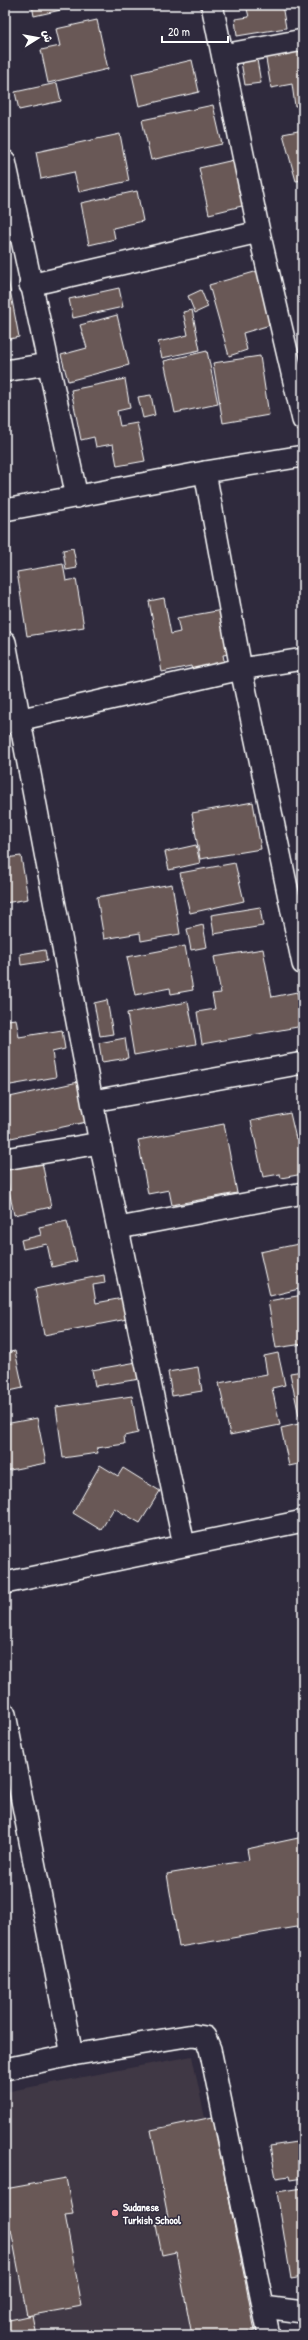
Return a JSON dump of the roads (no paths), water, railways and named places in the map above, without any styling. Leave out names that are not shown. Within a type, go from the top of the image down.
[{"type":"street","points":[[212,5],[259,232],[303,420]]},
{"type":"street","points":[[223,55],[303,40]]},
{"type":"street","points":[[5,161],[30,285],[77,496]]},
{"type":"street","points":[[30,285],[259,232]]},
{"type":"street","points":[[5,372],[47,364]]},
{"type":"street","points":[[5,510],[205,472],[303,456]]},
{"type":"street","points":[[205,472],[241,669],[303,964]]},
{"type":"street","points":[[5,642],[13,721],[93,1101],[100,1143],[119,1228],[184,1546]]},
{"type":"street","points":[[13,721],[241,669],[303,659]]},
{"type":"street","points":[[93,1101],[303,1063]]},
{"type":"street","points":[[5,1159],[100,1143]]},
{"type":"street","points":[[119,1228],[303,1193]]},
{"type":"street","points":[[5,1583],[303,1521]]},
{"type":"street","points":[[5,1714],[72,2055]]},
{"type":"street","points":[[5,2069],[72,2055],[193,2035],[205,2037],[210,2049],[269,2335]]},
{"type":"street","points":[[264,2307],[303,2312]]},
{"type":"place","name":"Sudanese Turkish School","points":[[115,2213]]}]
